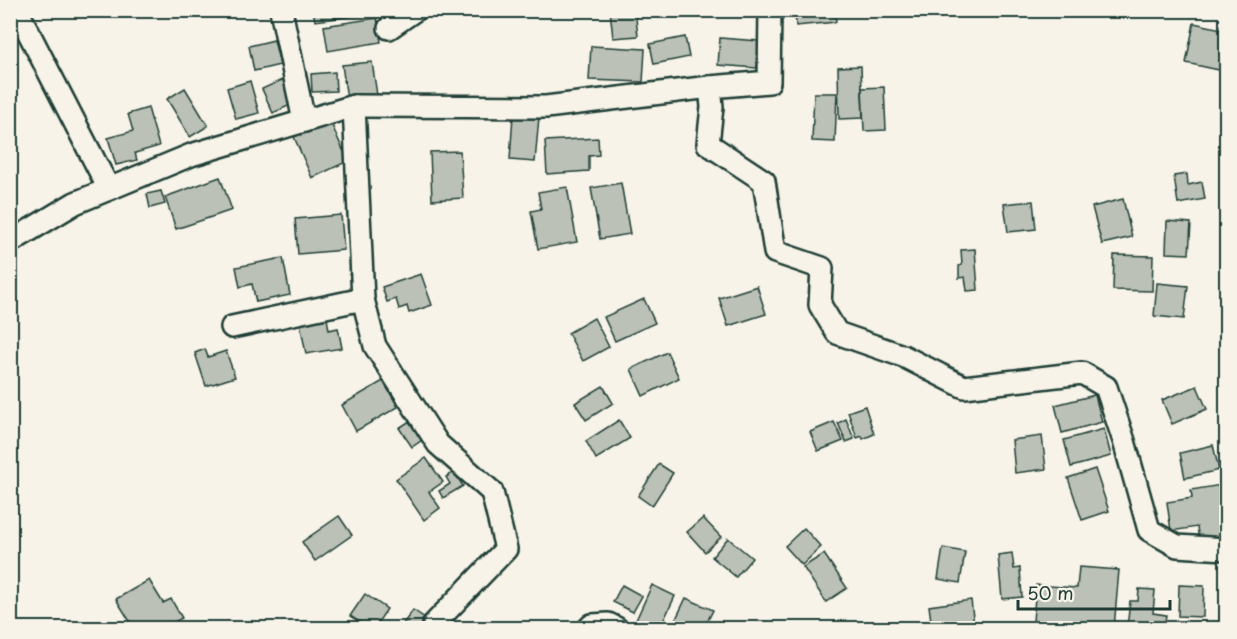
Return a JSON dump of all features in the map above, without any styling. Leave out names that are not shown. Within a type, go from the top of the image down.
[{"type":"street","points":[[17,10],[109,189]]},
{"type":"street","points":[[280,10],[304,121]]},
{"type":"street","points":[[389,28],[415,10]]},
{"type":"street","points":[[10,242],[75,203],[191,155],[354,106],[546,107],[769,82],[770,10]]},
{"type":"street","points":[[710,87],[712,107],[708,144],[765,181],[775,252],[822,268],[820,305],[837,333],[903,356],[964,387],[1082,373],[1106,387],[1149,530],[1177,546],[1227,549]]},
{"type":"street","points":[[354,106],[363,299],[375,346],[438,444],[492,492],[506,549],[434,624]]},
{"type":"street","points":[[232,327],[363,299]]},
{"type":"street","points":[[589,628],[592,625],[608,624],[616,628]]},
{"type":"building","points":[[313,10],[360,10],[361,15],[315,21]]},
{"type":"building","points":[[610,10],[635,10],[638,36],[613,38]]},
{"type":"building","points":[[795,10],[835,10],[836,22],[796,26]]},
{"type":"building","points":[[377,18],[381,42],[328,51],[324,26]]},
{"type":"building","points":[[1194,23],[1226,30],[1219,70],[1186,63]]},
{"type":"building","points":[[685,37],[689,57],[654,64],[650,44]]},
{"type":"building","points":[[720,38],[759,41],[757,68],[718,65]]},
{"type":"building","points":[[274,40],[280,65],[254,71],[249,46]]},
{"type":"building","points":[[591,46],[645,49],[643,82],[589,80]]},
{"type":"building","points":[[372,62],[377,95],[347,99],[342,65]]},
{"type":"building","points":[[861,66],[863,118],[839,119],[838,67]]},
{"type":"building","points":[[335,72],[336,91],[312,92],[311,74]]},
{"type":"building","points":[[284,79],[295,103],[273,113],[262,89]]},
{"type":"building","points":[[250,81],[259,113],[236,119],[227,88]]},
{"type":"building","points":[[884,87],[886,130],[864,131],[862,88]]},
{"type":"building","points":[[185,88],[208,126],[190,137],[167,99]]},
{"type":"building","points":[[814,93],[837,93],[835,142],[812,141]]},
{"type":"building","points":[[148,108],[159,146],[135,153],[137,160],[116,165],[108,138],[133,131],[128,114]]},
{"type":"building","points":[[513,115],[539,117],[535,162],[510,160]]},
{"type":"building","points":[[330,121],[348,161],[312,178],[294,137]]},
{"type":"building","points":[[598,138],[599,155],[589,156],[589,171],[547,174],[545,141]]},
{"type":"building","points":[[460,151],[463,198],[432,200],[430,152]]},
{"type":"building","points":[[1187,174],[1188,185],[1202,182],[1205,199],[1178,204],[1174,176]]},
{"type":"building","points":[[220,177],[232,210],[176,229],[165,197]]},
{"type":"building","points":[[621,183],[630,234],[600,239],[591,188]]},
{"type":"building","points":[[567,187],[577,242],[538,249],[531,211],[541,209],[538,192]]},
{"type":"building","points":[[161,191],[165,204],[150,208],[147,194]]},
{"type":"building","points":[[1123,199],[1132,237],[1102,244],[1092,207]]},
{"type":"building","points":[[1033,201],[1036,229],[1008,232],[1004,204]]},
{"type":"building","points":[[341,215],[344,250],[298,254],[295,219]]},
{"type":"building","points":[[1167,221],[1191,223],[1189,254],[1166,253]]},
{"type":"building","points":[[975,249],[978,290],[967,291],[965,277],[959,278],[959,266],[962,265],[961,250]]},
{"type":"building","points":[[1114,255],[1153,256],[1152,291],[1113,290]]},
{"type":"building","points":[[283,258],[290,295],[256,302],[252,284],[240,287],[236,267]]},
{"type":"building","points":[[421,274],[432,305],[409,313],[407,306],[399,309],[396,299],[387,302],[382,287]]},
{"type":"building","points":[[1157,283],[1188,286],[1184,319],[1154,316]]},
{"type":"building","points":[[757,286],[766,314],[728,326],[719,298]]},
{"type":"building","points":[[644,299],[655,323],[615,341],[604,317]]},
{"type":"building","points":[[327,318],[329,330],[338,328],[342,348],[306,354],[300,323]]},
{"type":"building","points":[[594,318],[609,347],[583,361],[568,333]]},
{"type":"building","points":[[205,349],[208,357],[226,351],[235,377],[206,386],[195,353]]},
{"type":"building","points":[[667,352],[679,378],[643,396],[631,369]]},
{"type":"building","points":[[383,381],[398,407],[356,431],[342,405]]},
{"type":"building","points":[[603,386],[613,403],[586,420],[575,403]]},
{"type":"building","points":[[1197,386],[1207,409],[1172,424],[1162,400]]},
{"type":"building","points":[[1095,395],[1102,422],[1062,433],[1055,405]]},
{"type":"building","points":[[865,406],[874,434],[863,439],[862,436],[857,438],[848,412]]},
{"type":"building","points":[[416,417],[428,436],[412,447],[399,428]]},
{"type":"building","points":[[846,419],[854,439],[846,442],[838,423]]},
{"type":"building","points":[[619,420],[630,438],[596,459],[586,441]]},
{"type":"building","points":[[834,422],[843,441],[818,451],[810,432]]},
{"type":"building","points":[[1104,429],[1111,456],[1071,467],[1064,440]]},
{"type":"building","points":[[1042,436],[1046,469],[1015,473],[1012,440]]},
{"type":"building","points":[[1213,445],[1219,470],[1185,478],[1180,453]]},
{"type":"building","points":[[426,458],[443,482],[429,492],[440,508],[424,520],[396,479]]},
{"type":"building","points":[[659,464],[673,473],[652,506],[638,496]]},
{"type":"building","points":[[1095,469],[1109,511],[1082,520],[1068,478]]},
{"type":"building","points":[[454,472],[463,486],[443,498],[439,491],[450,484],[446,477]]},
{"type":"building","points":[[1221,485],[1226,517],[1226,542],[1200,546],[1197,527],[1171,531],[1167,502],[1192,498],[1191,490]]},
{"type":"building","points":[[339,516],[352,535],[315,561],[302,542]]},
{"type":"building","points":[[703,518],[721,537],[705,552],[687,532]]},
{"type":"building","points":[[804,528],[821,547],[802,565],[785,546]]},
{"type":"building","points":[[728,538],[752,558],[736,577],[712,557]]},
{"type":"building","points":[[943,548],[965,552],[960,583],[938,579]]},
{"type":"building","points":[[1012,553],[1014,569],[1020,568],[1022,597],[1002,599],[998,555]]},
{"type":"building","points":[[824,554],[847,588],[826,602],[803,567]]},
{"type":"building","points":[[1079,567],[1119,570],[1114,628],[1033,621],[1036,585],[1077,588]]},
{"type":"building","points":[[149,580],[163,603],[171,599],[182,618],[174,622],[178,628],[134,628],[116,599]]},
{"type":"building","points":[[622,585],[642,596],[633,612],[613,602]]},
{"type":"building","points":[[652,585],[675,596],[660,628],[654,628],[636,620]]},
{"type":"building","points":[[1179,585],[1204,586],[1203,617],[1178,616]]},
{"type":"building","points":[[1139,589],[1155,590],[1153,613],[1166,615],[1164,628],[1127,628],[1130,601],[1138,601]]},
{"type":"building","points":[[365,594],[387,609],[374,628],[369,628],[350,616]]},
{"type":"building","points":[[686,598],[713,610],[704,628],[672,627]]},
{"type":"building","points":[[971,600],[974,626],[932,628],[929,606]]},
{"type":"building","points":[[413,610],[428,620],[422,628],[400,628]]}]
